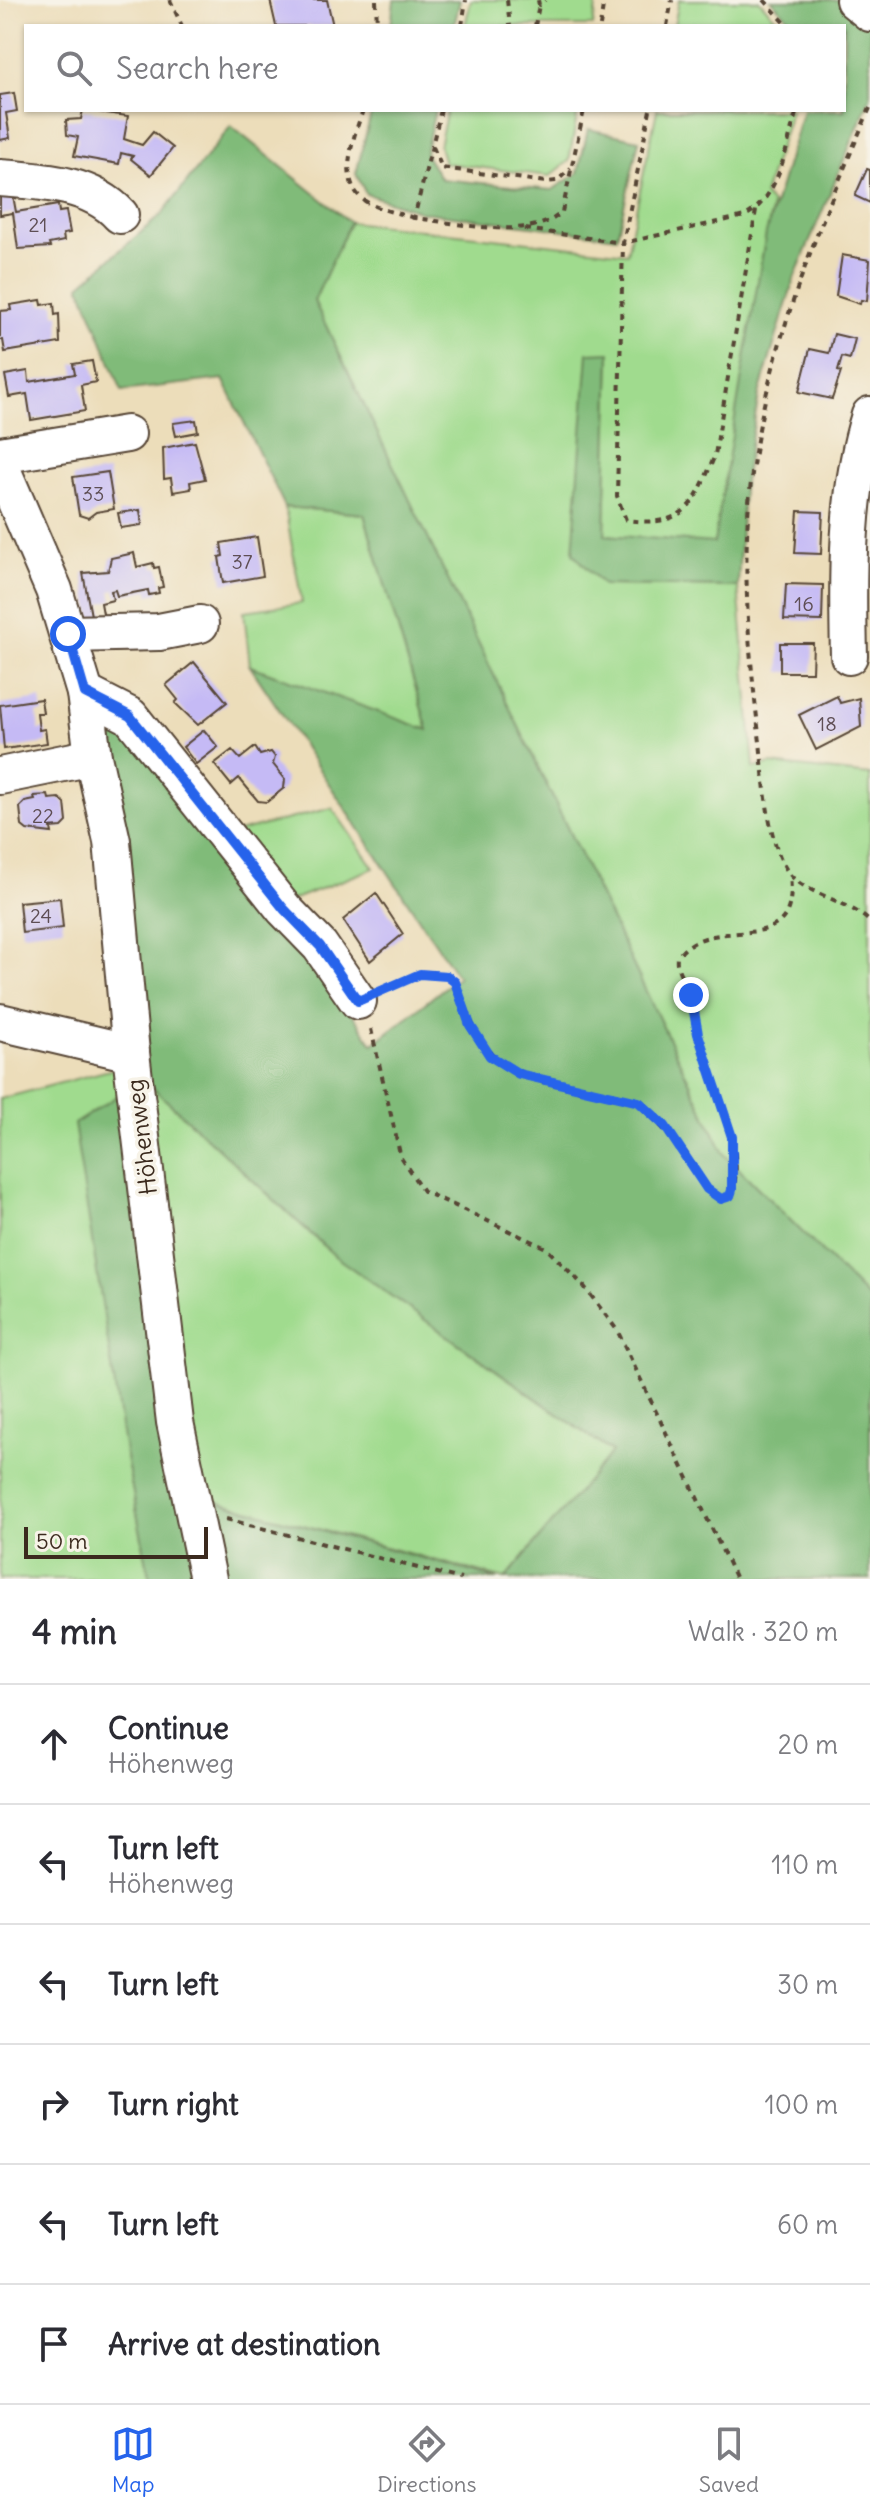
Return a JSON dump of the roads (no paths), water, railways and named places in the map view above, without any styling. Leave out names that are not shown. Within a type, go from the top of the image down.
[{"type":"street","points":[[854,0],[870,13]]},
{"type":"street","points":[[0,178],[82,190],[108,201],[120,215]]},
{"type":"street","points":[[849,656],[849,552],[853,491],[870,415]]},
{"type":"street","name":"Höhenweg","points":[[127,434],[1,470],[68,634],[85,693],[93,757],[112,841],[131,1053],[175,1422],[208,1579]]},
{"type":"street","points":[[68,634],[159,632],[200,624]]},
{"type":"street","points":[[85,693],[130,716],[274,897],[320,946],[358,1001]]},
{"type":"street","points":[[0,776],[93,757]]},
{"type":"street","points":[[0,1022],[131,1053]]}]
